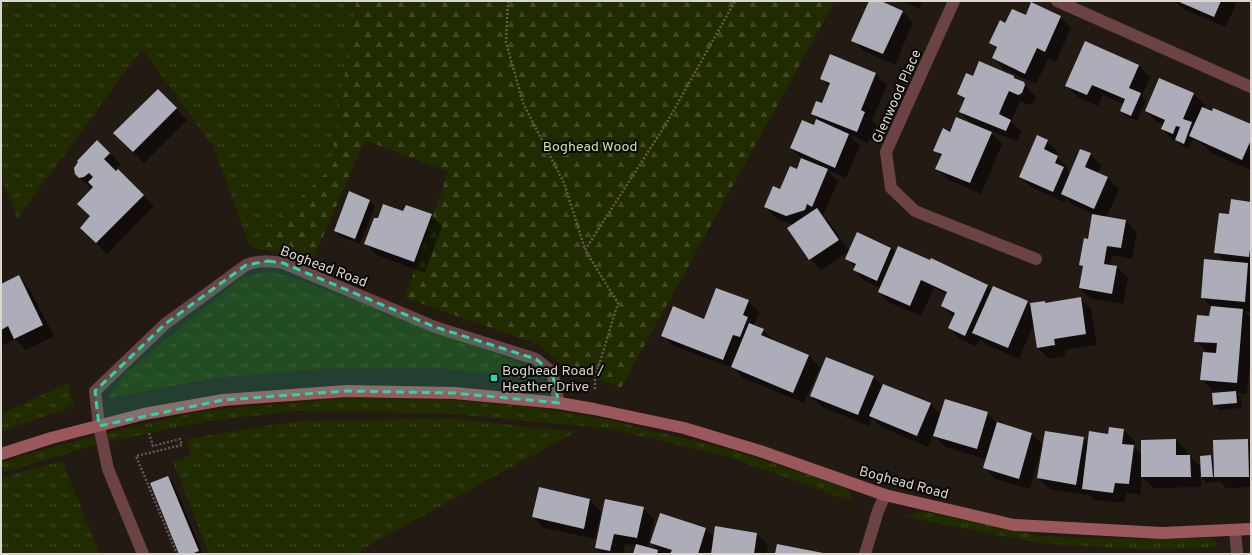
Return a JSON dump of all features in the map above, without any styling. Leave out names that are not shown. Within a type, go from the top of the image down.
[{"type":"street","name":"Glenwood Place","points":[[954,1],[886,152],[891,188],[915,211],[1036,259]]},
{"type":"street","points":[[1057,1],[1251,87]]},
{"type":"street","name":"Boghead Road","points":[[99,426],[95,391],[165,324],[246,265],[268,261],[283,263],[435,327],[536,359],[552,372],[559,404]]},
{"type":"street","name":"Boghead Road","points":[[1,454],[51,438],[144,414],[223,400],[347,391],[454,393],[594,409],[684,428],[760,451],[885,495],[1014,525],[1162,533],[1251,529]]},
{"type":"street","points":[[99,426],[108,469],[143,554]]},
{"type":"street","points":[[865,554],[878,511],[885,495]]},
{"type":"street","points":[[1235,530],[1237,554]]},
{"type":"path","points":[[508,1],[506,42],[523,103],[564,184],[585,250],[618,303],[595,378],[594,409]]},
{"type":"path","points":[[585,250],[666,124],[735,1]]},
{"type":"path","points":[[142,434],[149,433],[153,446],[180,439],[182,445],[136,456],[176,554]]},
{"type":"highlighted area","points":[[268,261],[283,263],[435,327],[536,359],[552,372],[559,403],[454,393],[347,391],[223,400],[99,426],[95,391],[165,324],[246,265]]},
{"type":"green space","points":[[1,1],[356,1],[330,169],[250,247],[213,146],[142,49],[17,219],[1,177]]},
{"type":"green space","name":"Boghead Wood","points":[[356,1],[835,1],[621,388],[562,365],[537,344],[405,298],[448,172],[365,140],[312,262],[250,247],[330,169]]},
{"type":"green space","points":[[269,271],[303,281],[533,368],[538,380],[440,368],[316,369],[215,378],[108,398],[124,374],[241,278]]},
{"type":"green space","points":[[68,383],[74,406],[1,432],[1,414]]},
{"type":"green space","points":[[376,396],[453,400],[539,408],[609,420],[732,450],[848,488],[853,502],[729,457],[606,428],[451,414],[297,411],[202,422],[102,443],[1,473],[1,463],[21,456],[101,434],[202,411]]},
{"type":"green space","points":[[451,418],[575,432],[363,549],[357,554],[209,554],[173,462],[191,455],[186,439],[299,421]]},
{"type":"green space","points":[[62,461],[100,554],[1,554],[1,477]]},
{"type":"green space","points":[[923,511],[1038,536],[1146,539],[1213,538],[1218,547],[1147,550],[1038,543],[906,517]]},
{"type":"building","points":[[869,1],[881,1],[903,11],[883,54],[851,41]]},
{"type":"building","points":[[1177,1],[1221,1],[1214,17]]},
{"type":"building","points":[[1031,2],[1061,16],[1045,52],[1037,48],[1025,74],[992,58],[997,47],[989,43],[1000,20],[1005,23],[1012,9],[1026,15]]},
{"type":"building","points":[[1085,41],[1139,65],[1129,88],[1141,93],[1131,116],[1120,111],[1125,99],[1092,85],[1087,95],[1065,86]]},
{"type":"building","points":[[830,54],[876,73],[861,110],[865,112],[857,132],[811,114],[816,101],[822,103],[830,83],[820,79]]},
{"type":"building","points":[[979,61],[1014,76],[1014,78],[1024,82],[1025,85],[1022,93],[1018,95],[1009,91],[999,114],[1011,120],[1006,131],[959,112],[965,98],[957,94],[966,73],[973,76]]},
{"type":"building","points":[[1159,78],[1194,93],[1183,119],[1192,122],[1184,144],[1175,140],[1180,127],[1176,126],[1173,134],[1161,129],[1165,120],[1145,111]]},
{"type":"building","points":[[158,89],[177,108],[133,152],[113,133]]},
{"type":"building","points":[[1202,107],[1212,111],[1213,108],[1251,124],[1251,140],[1242,160],[1189,136]]},
{"type":"building","points":[[956,117],[992,132],[970,183],[935,169],[942,154],[933,151],[943,128],[950,132]]},
{"type":"building","points":[[816,119],[849,134],[835,168],[790,148],[802,120],[814,125]]},
{"type":"building","points":[[1037,135],[1048,140],[1044,149],[1058,156],[1055,163],[1064,167],[1053,192],[1019,177]]},
{"type":"building","points":[[97,140],[110,153],[104,159],[116,171],[118,169],[144,195],[96,243],[80,228],[90,216],[77,204],[93,187],[88,182],[93,177],[89,173],[84,177],[79,178],[75,174],[74,168],[78,162],[77,161]]},
{"type":"building","points":[[1080,149],[1091,153],[1085,167],[1108,177],[1094,209],[1061,194]]},
{"type":"building","points":[[801,158],[828,169],[812,207],[807,204],[805,210],[786,216],[764,207],[773,186],[780,189],[790,166],[797,169]]},
{"type":"building","points":[[349,191],[370,200],[355,239],[334,231]]},
{"type":"building","points":[[1231,199],[1251,202],[1251,241],[1249,257],[1214,253],[1219,213],[1229,214]]},
{"type":"building","points":[[383,204],[403,211],[406,205],[432,214],[414,262],[364,244],[374,218],[378,218]]},
{"type":"building","points":[[817,208],[839,240],[809,260],[787,228]]},
{"type":"building","points":[[1092,214],[1126,220],[1121,248],[1107,246],[1104,264],[1117,266],[1112,294],[1079,288],[1083,266],[1079,265],[1084,238],[1088,239]]},
{"type":"building","points":[[857,232],[891,248],[877,281],[853,270],[856,264],[845,259]]},
{"type":"building","points":[[898,246],[930,260],[931,258],[988,285],[965,336],[948,328],[955,313],[941,306],[947,292],[921,280],[910,306],[878,292]]},
{"type":"building","points":[[1204,259],[1248,263],[1245,302],[1201,298]]},
{"type":"building","points":[[19,275],[43,325],[14,339],[8,326],[1,330],[1,284]]},
{"type":"building","points":[[993,286],[1028,301],[1008,348],[972,333]]},
{"type":"building","points":[[716,288],[749,300],[743,315],[748,317],[740,337],[733,335],[723,360],[661,336],[673,306],[704,319]]},
{"type":"building","points":[[1081,297],[1086,334],[1054,339],[1055,345],[1037,348],[1030,303],[1045,301],[1045,303]]},
{"type":"building","points":[[1211,306],[1243,309],[1237,383],[1200,380],[1203,352],[1216,353],[1217,343],[1194,342],[1197,315],[1209,316]]},
{"type":"building","points":[[749,323],[764,329],[761,335],[809,355],[793,393],[731,367]]},
{"type":"building","points":[[826,357],[874,376],[858,415],[810,396]]},
{"type":"building","points":[[883,384],[931,403],[917,436],[869,416]]},
{"type":"building","points":[[1236,391],[1237,403],[1213,405],[1212,393]]},
{"type":"building","points":[[945,399],[988,412],[977,449],[933,436]]},
{"type":"building","points":[[997,422],[1032,433],[1019,479],[983,468]]},
{"type":"building","points":[[1109,427],[1124,429],[1122,444],[1134,445],[1129,484],[1115,483],[1113,493],[1082,489],[1089,431],[1108,434]]},
{"type":"building","points":[[1045,431],[1084,437],[1076,485],[1037,478]]},
{"type":"building","points":[[1176,439],[1176,455],[1190,455],[1191,477],[1141,477],[1141,440]]},
{"type":"building","points":[[1248,439],[1249,477],[1214,477],[1213,440]]},
{"type":"building","points":[[1211,455],[1213,477],[1201,477],[1200,456]]},
{"type":"building","points":[[168,476],[199,551],[191,554],[179,554],[150,483]]},
{"type":"building","points":[[539,487],[590,499],[584,529],[532,517]]},
{"type":"building","points":[[605,499],[644,507],[637,538],[614,534],[610,551],[595,548]]},
{"type":"building","points":[[660,513],[706,528],[698,554],[670,554],[672,550],[650,543]]},
{"type":"building","points":[[715,526],[757,533],[754,554],[711,554]]},
{"type":"building","points":[[636,544],[658,550],[657,554],[633,554]]},
{"type":"building","points":[[777,544],[823,553],[823,554],[775,554]]},
{"type":"place","name":"Boghead Road / Heather Drive","points":[[494,378]]}]
